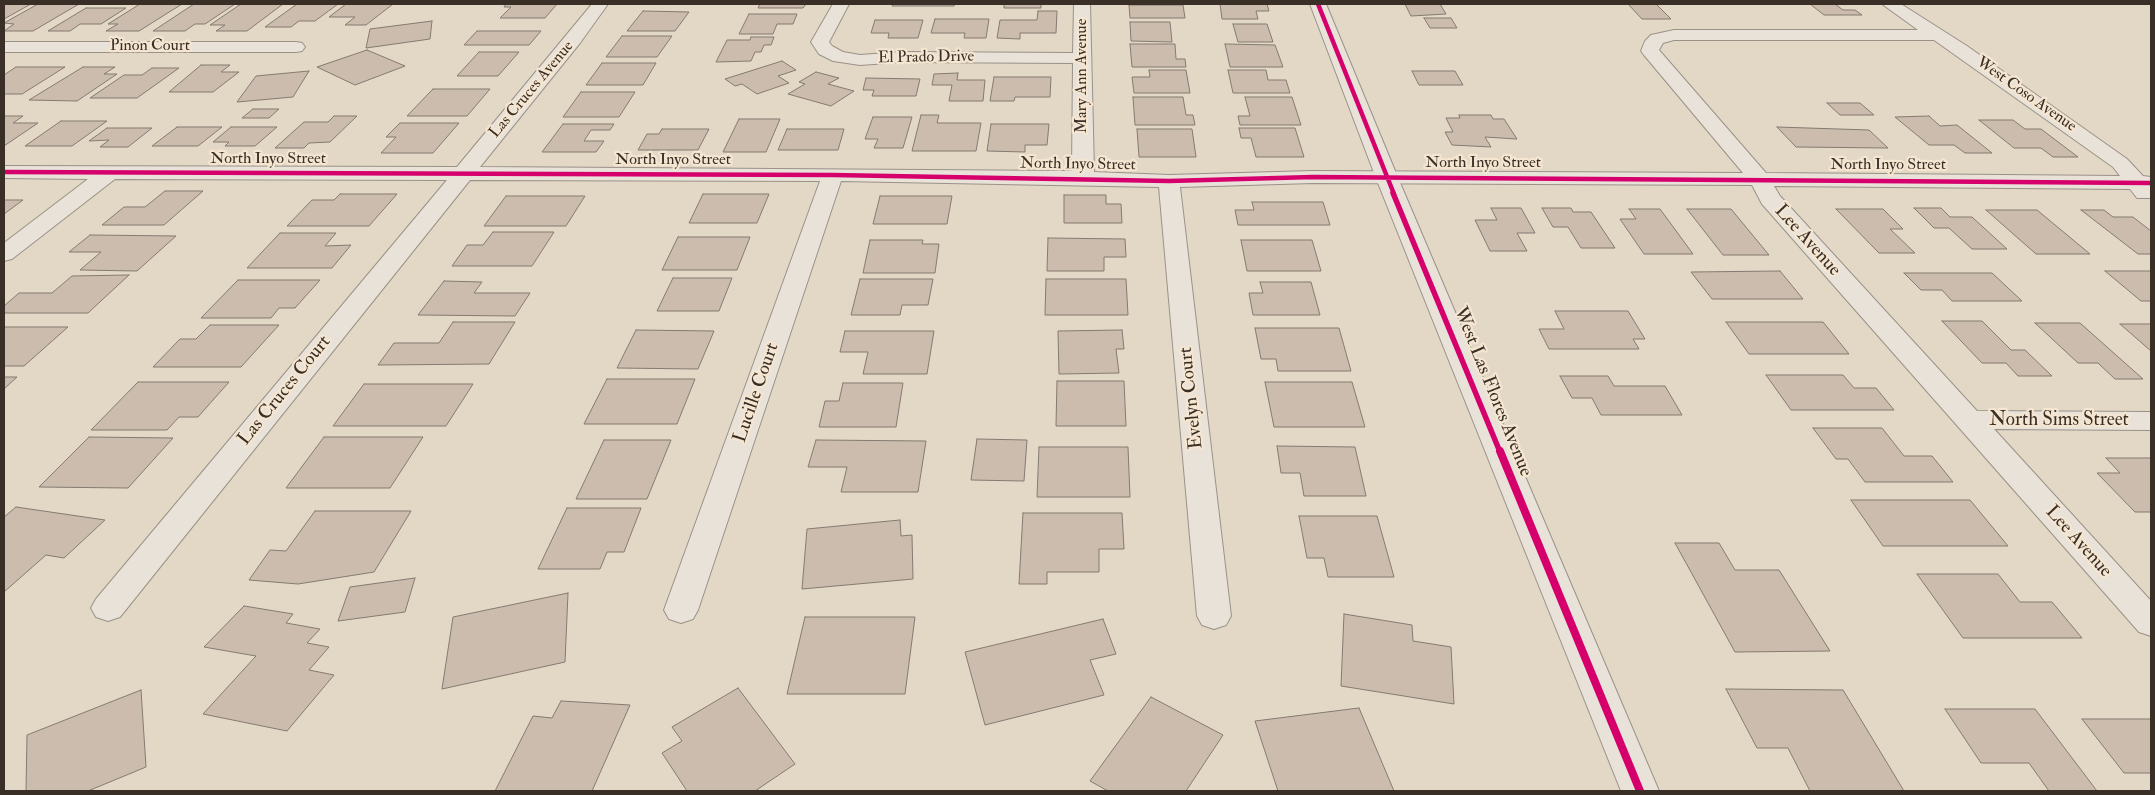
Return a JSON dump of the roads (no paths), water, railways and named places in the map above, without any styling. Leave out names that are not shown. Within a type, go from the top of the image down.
[{"type":"street","name":"Las Cruces Avenue","points":[[463,174],[574,39],[600,4]]},
{"type":"street","name":"El Prado Drive","points":[[841,4],[820,42],[825,50],[839,56],[860,60],[901,58],[1082,58]]},
{"type":"street","name":"Mary Ann Avenue","points":[[1082,4],[1083,178]]},
{"type":"street","name":"West Las Flores Avenue","points":[[1318,4],[1387,178],[1640,791]]},
{"type":"street","name":"West Coso Avenue","points":[[1890,4],[1939,35],[2120,163],[2143,183],[2151,199]]},
{"type":"street","name":"Lee Avenue","points":[[1939,35],[1674,35],[1657,39],[1651,45],[1650,51],[1760,179],[1770,199],[2151,623]]},
{"type":"street","name":"Pinon Court","points":[[4,47],[296,47]]},
{"type":"street","name":"North Inyo Street","points":[[4,172],[833,176],[1083,178],[1169,181],[1387,178],[2143,183]]},
{"type":"street","points":[[4,254],[109,173]]},
{"type":"street","name":"Las Cruces Court","points":[[108,608],[463,174]]},
{"type":"street","name":"Lucille Court","points":[[681,610],[833,176]]},
{"type":"street","name":"Evelyn Court","points":[[1169,181],[1214,616]]},
{"type":"street","name":"North Sims Street","points":[[1968,420],[2151,421]]}]
